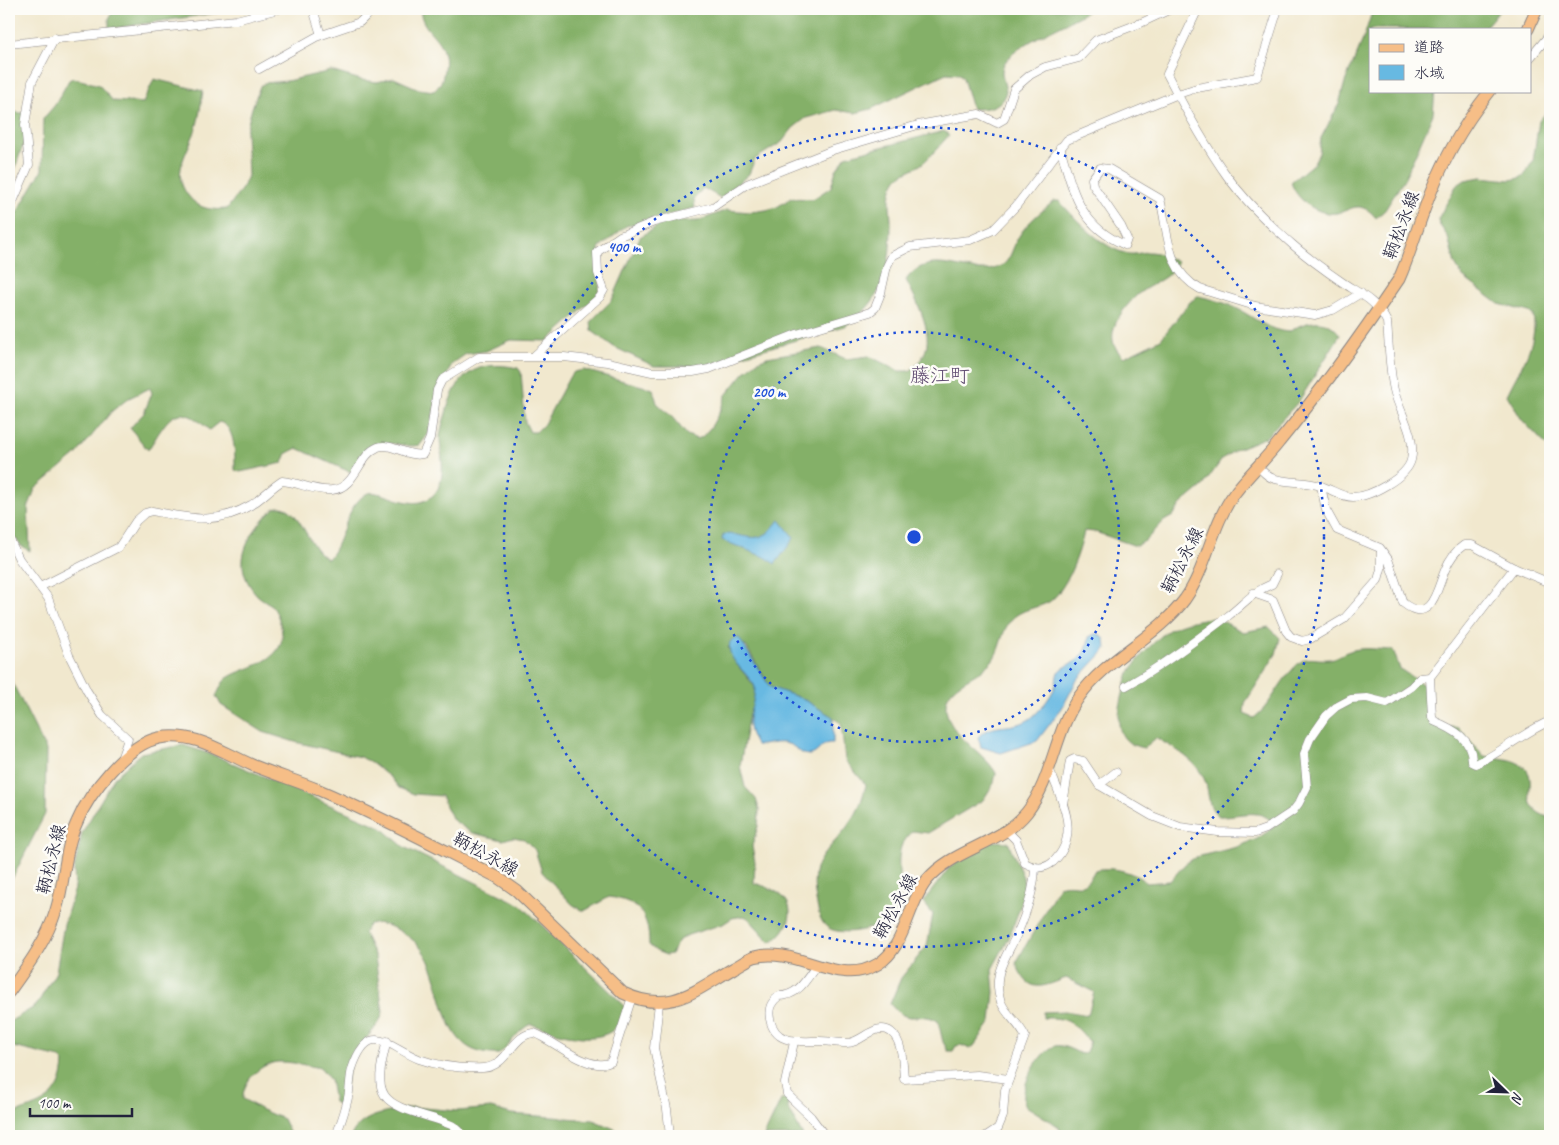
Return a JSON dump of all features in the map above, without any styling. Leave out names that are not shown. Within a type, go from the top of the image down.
[{"type":"main road","points":[[1528,28],[1538,9]]},
{"type":"main road","name":"鞆松永線","points":[[9,992],[46,934],[56,910],[76,822],[94,793],[120,762],[138,746],[159,738],[182,737],[207,743],[251,764],[364,810],[496,877],[510,886],[623,993],[632,998],[659,1003],[685,998],[754,958],[777,956],[797,959],[816,966],[854,973],[879,963],[895,945],[926,881],[944,865],[1014,826],[1026,814],[1036,798],[1061,731],[1079,697],[1103,671],[1169,618],[1186,597],[1232,497],[1278,444],[1399,279],[1407,262],[1423,212],[1446,161],[1464,127],[1489,92]]},
{"type":"street","points":[[9,44],[236,20],[279,9]]},
{"type":"street","points":[[313,9],[321,35]]},
{"type":"street","points":[[259,69],[297,46],[321,35],[360,22],[373,9]]},
{"type":"street","points":[[535,355],[600,297],[604,290],[598,273],[597,252],[620,236],[654,222],[708,209],[747,184],[833,150],[918,125],[979,114],[997,123],[1001,122],[1004,119],[1014,89],[1030,75],[1045,66],[1079,58],[1096,40],[1171,9]]},
{"type":"street","points":[[1198,9],[1167,74],[1228,178],[1294,246],[1361,293],[1379,308],[1387,322],[1394,392],[1405,416],[1412,459],[1408,469],[1376,491],[1354,497],[1342,496],[1321,486],[1271,478],[1257,466]]},
{"type":"street","points":[[40,587],[119,547],[136,521],[145,513],[152,512],[206,520],[228,516],[250,505],[282,481],[326,490],[343,486],[368,455],[377,447],[383,446],[416,456],[423,454],[430,438],[437,390],[442,380],[479,357],[535,355],[608,362],[652,372],[693,372],[709,368],[797,334],[870,312],[875,308],[881,293],[887,266],[892,256],[910,248],[970,240],[993,230],[1016,206],[1067,140],[1178,94],[1197,88],[1257,77],[1278,9]]},
{"type":"street","points":[[1532,56],[1550,34]]},
{"type":"street","points":[[9,211],[29,165],[25,125],[32,82],[55,38]]},
{"type":"street","points":[[1060,147],[1079,206],[1088,220],[1108,238],[1125,245],[1127,239],[1092,186],[1092,179],[1100,168],[1109,169],[1160,199],[1174,265],[1193,285],[1200,289],[1255,306],[1315,315],[1333,310],[1361,293]]},
{"type":"street","points":[[1321,486],[1326,510],[1337,530],[1380,548],[1388,559],[1403,603],[1416,610],[1423,608],[1437,596],[1450,560],[1464,545],[1472,545],[1514,568],[1550,583]]},
{"type":"street","points":[[9,538],[19,559],[48,598],[69,655],[87,691],[102,715],[128,739],[120,762]]},
{"type":"street","points":[[1253,593],[1273,600],[1286,631],[1291,637],[1302,641],[1310,639],[1344,620],[1378,580],[1382,569],[1380,548]]},
{"type":"street","points":[[1514,568],[1430,677],[1434,721],[1458,733],[1467,743],[1472,754],[1472,762],[1476,764],[1493,756],[1535,728],[1550,721]]},
{"type":"street","points":[[1126,686],[1153,671],[1231,614],[1253,593],[1272,584],[1277,574]]},
{"type":"street","points":[[1063,804],[1070,761],[1074,759],[1082,761],[1099,785],[1152,816],[1180,827],[1246,834],[1261,831],[1293,811],[1299,803],[1306,787],[1304,754],[1310,739],[1326,716],[1336,707],[1351,699],[1367,698],[1387,703],[1411,687],[1420,678],[1430,677]]},
{"type":"street","points":[[1014,826],[1009,833],[1016,840],[1025,863],[1035,868],[1050,864],[1062,853],[1068,839],[1063,804],[1049,766]]},
{"type":"street","points":[[1099,785],[1116,772]]},
{"type":"street","points":[[986,1136],[998,1128],[1003,1116],[1009,1079],[1025,1036],[1020,1026],[1005,1010],[1000,1000],[997,981],[998,969],[1024,916],[1035,882],[1035,868]]},
{"type":"street","points":[[816,966],[794,993],[788,996],[779,996],[773,1001],[768,1011],[770,1022],[776,1033],[794,1042],[817,1040],[847,1044],[857,1042],[874,1030],[880,1029],[890,1032],[894,1037],[899,1048],[904,1080],[977,1075],[1009,1079]]},
{"type":"street","points":[[336,1136],[350,1092],[352,1070],[362,1049],[373,1040],[387,1041],[417,1058],[431,1063],[485,1068],[496,1065],[504,1059],[524,1035],[534,1033],[583,1060],[600,1065],[611,1062],[632,998]]},
{"type":"street","points":[[659,1003],[654,1048],[667,1109],[670,1136]]},
{"type":"street","points":[[387,1041],[380,1067],[380,1082],[384,1094],[392,1104],[450,1124],[459,1129],[463,1136]]},
{"type":"street","points":[[794,1042],[785,1082],[787,1094],[811,1117],[826,1136]]},
{"type":"green space","points":[[114,9],[243,9],[109,29],[109,19]]},
{"type":"green space","points":[[420,9],[1090,9],[1025,45],[1013,54],[1005,63],[1002,72],[1006,91],[1004,97],[993,106],[983,109],[972,109],[963,78],[960,74],[946,73],[871,109],[855,113],[836,110],[806,118],[793,128],[782,142],[755,159],[749,174],[721,198],[703,188],[694,199],[695,208],[626,226],[599,248],[601,279],[598,295],[548,341],[511,340],[486,351],[466,354],[452,364],[437,397],[429,433],[420,445],[389,444],[375,447],[364,454],[350,472],[297,448],[287,453],[283,463],[240,472],[235,470],[232,435],[225,425],[219,422],[209,430],[188,415],[180,414],[167,422],[148,450],[130,428],[144,413],[152,393],[150,388],[129,398],[112,411],[76,455],[35,489],[28,508],[30,551],[21,546],[9,530],[9,226],[42,170],[43,119],[55,105],[69,80],[73,78],[99,85],[113,101],[143,103],[154,79],[203,91],[197,125],[182,163],[181,181],[192,200],[200,206],[213,209],[227,209],[243,187],[248,176],[246,131],[260,86],[265,83],[287,81],[331,71],[361,80],[377,82],[394,78],[419,89],[434,91],[436,89],[443,76],[443,50],[425,25]]},
{"type":"green space","points":[[1373,9],[1501,9],[1484,28],[1369,28],[1369,92],[1435,92],[1433,114],[1405,178],[1385,210],[1376,218],[1370,211],[1360,207],[1354,207],[1337,213],[1322,212],[1303,201],[1291,182],[1314,163],[1319,153],[1321,138],[1339,104],[1345,82],[1364,37]]},
{"type":"green space","points":[[1550,108],[1550,449],[1522,420],[1507,395],[1522,367],[1530,346],[1533,336],[1533,315],[1529,312],[1499,304],[1463,277],[1455,264],[1448,237],[1439,224],[1438,219],[1456,186],[1465,180],[1481,177],[1510,180],[1524,175],[1533,161],[1539,121]]},
{"type":"green space","points":[[9,111],[26,114],[27,134],[9,185]]},
{"type":"green space","points":[[944,131],[949,135],[930,157],[900,176],[895,182],[890,196],[890,252],[883,280],[878,293],[869,305],[859,316],[845,326],[705,366],[654,366],[614,347],[592,331],[591,321],[612,300],[640,237],[664,222],[698,221],[727,210],[750,212],[766,210],[777,207],[791,198],[813,199],[831,187],[836,170],[846,156]]},
{"type":"green space","points":[[1054,201],[1059,201],[1091,233],[1119,251],[1129,254],[1156,253],[1177,262],[1175,268],[1170,273],[1136,296],[1118,318],[1113,334],[1113,342],[1117,350],[1124,357],[1161,339],[1189,303],[1198,296],[1231,306],[1281,331],[1289,332],[1302,325],[1316,322],[1329,325],[1340,335],[1299,401],[1266,437],[1237,449],[1223,458],[1203,486],[1181,504],[1173,516],[1164,521],[1145,541],[1136,546],[1095,532],[1084,531],[1072,570],[1055,597],[1045,604],[1015,616],[1008,624],[992,661],[949,694],[946,708],[948,718],[959,735],[983,757],[996,773],[994,783],[983,800],[928,833],[913,831],[903,842],[899,855],[900,899],[897,911],[888,921],[871,928],[845,932],[829,929],[822,921],[815,892],[814,878],[817,867],[821,858],[854,817],[866,785],[845,760],[841,723],[803,699],[770,687],[746,646],[728,647],[735,662],[755,687],[755,703],[749,713],[740,766],[745,787],[756,799],[759,809],[758,826],[752,846],[755,862],[754,883],[782,896],[790,908],[790,915],[781,934],[770,942],[744,916],[732,918],[723,924],[688,935],[679,940],[671,954],[666,955],[656,951],[649,945],[649,934],[644,918],[635,906],[628,902],[609,897],[586,910],[581,910],[572,904],[542,872],[535,850],[524,839],[513,837],[503,840],[472,833],[453,820],[441,796],[414,794],[399,788],[391,778],[369,761],[360,757],[295,742],[263,732],[221,705],[216,696],[225,680],[268,659],[280,646],[282,638],[281,626],[276,612],[272,606],[257,595],[245,576],[243,567],[245,549],[260,523],[275,508],[288,509],[300,522],[315,548],[328,559],[338,543],[353,508],[366,494],[379,493],[414,503],[431,497],[437,491],[442,476],[440,436],[450,400],[462,379],[470,372],[491,366],[518,368],[521,372],[525,422],[530,432],[536,432],[544,424],[570,376],[574,372],[584,370],[653,389],[657,403],[687,435],[697,439],[702,437],[711,427],[726,395],[744,373],[756,362],[767,357],[821,348],[846,359],[869,356],[899,371],[910,371],[921,359],[926,350],[927,341],[924,319],[906,280],[916,270],[927,265],[939,264],[977,270],[990,270],[1001,266],[1008,259],[1022,231]]},
{"type":"green space","points":[[1209,618],[1220,620],[1243,632],[1269,627],[1280,638],[1276,654],[1245,703],[1244,714],[1254,718],[1260,713],[1297,664],[1306,659],[1330,659],[1358,649],[1393,650],[1400,669],[1431,690],[1429,712],[1432,722],[1443,727],[1459,728],[1484,756],[1516,762],[1525,768],[1529,774],[1530,801],[1539,813],[1550,818],[1550,1136],[1063,1136],[1058,1126],[1026,1106],[1024,1091],[1031,1072],[1042,1056],[1055,1046],[1068,1048],[1081,1054],[1086,1052],[1090,1042],[1070,1022],[1043,1018],[1043,1012],[1065,1011],[1088,1015],[1094,992],[1066,978],[1048,985],[1035,986],[1025,980],[1016,963],[1059,886],[1083,884],[1095,870],[1102,869],[1123,871],[1147,883],[1170,881],[1185,864],[1196,857],[1237,847],[1257,839],[1274,827],[1270,820],[1258,814],[1219,816],[1210,804],[1205,781],[1191,761],[1177,750],[1156,738],[1144,748],[1127,741],[1122,735],[1119,711],[1129,674],[1137,661],[1153,643],[1169,630],[1183,624]]},
{"type":"green space","points":[[9,676],[46,750],[45,814],[9,885]]},
{"type":"green space","points":[[183,745],[216,756],[381,827],[404,847],[521,905],[625,1006],[621,1021],[612,1031],[601,1036],[587,1037],[557,1033],[531,1024],[523,1029],[499,1054],[478,1052],[463,1043],[453,1030],[429,961],[419,946],[394,928],[373,923],[369,924],[364,933],[375,957],[383,1012],[379,1022],[354,1055],[343,1102],[339,1105],[334,1102],[330,1080],[321,1068],[296,1063],[281,1062],[267,1065],[254,1073],[246,1085],[243,1099],[283,1119],[291,1136],[9,1136],[9,1115],[30,1108],[47,1099],[59,1085],[62,1075],[64,1062],[60,1058],[9,1046],[9,1022],[36,1006],[56,972],[64,924],[75,888],[74,870],[82,833],[114,778],[141,753]]},
{"type":"green space","points":[[991,841],[1008,842],[1023,877],[1025,893],[1009,938],[992,969],[994,992],[991,1022],[970,1049],[961,1045],[956,1046],[953,1051],[948,1051],[943,1042],[938,1021],[924,1017],[908,1017],[897,1011],[890,1004],[901,978],[927,946],[933,914],[923,902],[949,868]]},
{"type":"green space","points":[[789,1098],[788,1108],[803,1136],[764,1136],[781,1100]]},
{"type":"green space","points":[[412,1107],[458,1111],[491,1108],[511,1114],[593,1120],[617,1130],[622,1136],[351,1136],[356,1128],[369,1118]]},
{"type":"water","points":[[780,520],[794,538],[775,564],[767,558],[722,540],[723,535],[728,534],[749,537],[760,536],[768,533]]},
{"type":"water","points":[[1097,633],[1105,639],[1106,649],[1077,680],[1062,708],[1037,741],[1001,753],[981,747],[978,737],[984,732],[989,729],[1022,723],[1035,714],[1053,691],[1058,672],[1082,656],[1088,645],[1089,637]]},
{"type":"water","points":[[734,638],[739,638],[770,687],[803,699],[833,717],[833,743],[826,744],[815,753],[809,755],[803,754],[791,745],[784,743],[756,745],[749,729],[755,687],[731,655],[729,649],[730,642]]},
{"type":"district","name":"藤江町","points":[[940,375]]}]
